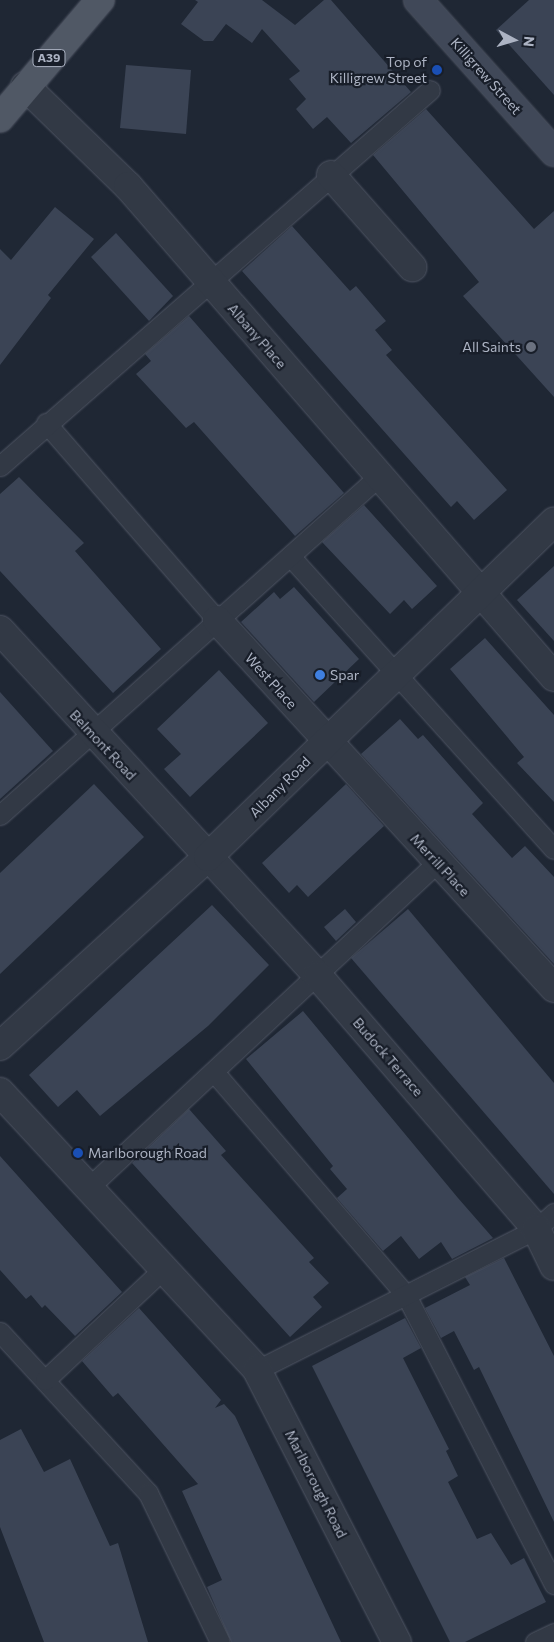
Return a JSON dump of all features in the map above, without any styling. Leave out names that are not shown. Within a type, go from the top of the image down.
[{"type":"main road","name":"A39","points":[[0,118],[25,86],[100,0]]},
{"type":"street","name":"Killigrew Street","points":[[418,0],[554,152]]},
{"type":"street","name":"Albany Place","points":[[25,86],[128,186],[479,594],[554,677]]},
{"type":"street","points":[[331,175],[412,267]]},
{"type":"street","name":"Albany Road","points":[[0,1046],[208,858],[554,522]]},
{"type":"street","name":"West Place","points":[[217,620],[326,742]]},
{"type":"street","name":"Belmont Road","points":[[0,630],[91,733],[208,858]]},
{"type":"street","name":"Merrill Place","points":[[326,742],[554,988]]},
{"type":"street","name":"Budock Terrace","points":[[208,858],[545,1221],[554,1266]]},
{"type":"street","name":"Marlborough Road","points":[[0,1092],[257,1370],[397,1642]]},
{"type":"lane","points":[[0,466],[46,423],[430,90]]},
{"type":"lane","points":[[46,423],[217,620]]},
{"type":"lane","points":[[0,815],[379,476]]},
{"type":"lane","points":[[290,556],[395,675],[554,849]]},
{"type":"lane","points":[[88,1188],[318,976],[437,862]]},
{"type":"lane","points":[[214,1072],[406,1295],[554,1584]]},
{"type":"lane","points":[[257,1370],[406,1295],[545,1221]]},
{"type":"lane","points":[[45,1380],[163,1269]]},
{"type":"lane","points":[[0,1332],[148,1493],[220,1642]]},
{"type":"lane","points":[[535,1642],[554,1633]]},
{"type":"building","points":[[195,0],[262,0],[295,25],[324,0],[331,0],[411,92],[351,143],[327,117],[313,129],[296,109],[306,99],[289,79],[300,71],[262,29],[252,43],[226,24],[213,41],[204,41],[181,24],[198,2]]},
{"type":"building","points":[[529,0],[554,0],[554,95],[496,30]]},
{"type":"building","points":[[126,65],[191,70],[186,134],[120,128]]},
{"type":"building","points":[[426,109],[534,229],[554,211],[554,397],[463,296],[479,282],[373,155]]},
{"type":"building","points":[[55,207],[94,239],[48,295],[51,298],[0,365],[0,249],[11,260]]},
{"type":"building","points":[[292,226],[350,291],[356,286],[386,321],[375,330],[392,350],[386,355],[507,490],[474,520],[457,501],[451,507],[242,271]]},
{"type":"building","points":[[116,233],[173,296],[149,321],[91,257]]},
{"type":"building","points":[[189,316],[344,493],[295,536],[194,422],[186,428],[136,374],[151,361],[145,354]]},
{"type":"building","points":[[19,477],[84,543],[75,551],[161,649],[113,693],[0,571],[0,494]]},
{"type":"building","points":[[364,505],[437,586],[412,609],[404,600],[390,614],[322,542]]},
{"type":"building","points":[[554,566],[554,641],[517,600]]},
{"type":"building","points":[[294,587],[359,659],[314,702],[241,622],[274,592],[280,599]]},
{"type":"building","points":[[485,638],[554,715],[554,802],[517,763],[524,757],[450,669]]},
{"type":"building","points":[[219,670],[268,723],[190,797],[164,769],[181,754],[157,729]]},
{"type":"building","points":[[0,692],[53,751],[0,799]]},
{"type":"building","points":[[400,719],[418,739],[423,735],[483,803],[472,814],[512,858],[525,846],[554,877],[554,964],[361,754]]},
{"type":"building","points":[[94,784],[144,837],[0,974],[0,873]]},
{"type":"building","points":[[346,784],[384,826],[308,897],[297,885],[289,893],[262,863]]},
{"type":"building","points":[[212,905],[269,965],[208,1026],[100,1116],[77,1090],[58,1107],[29,1075]]},
{"type":"building","points":[[345,909],[356,922],[336,941],[324,927]]},
{"type":"building","points":[[408,909],[554,1083],[554,1194],[351,958]]},
{"type":"building","points":[[303,1011],[493,1238],[452,1259],[441,1242],[419,1259],[401,1236],[383,1251],[337,1198],[347,1189],[330,1169],[333,1166],[246,1059]]},
{"type":"building","points":[[189,1109],[226,1151],[221,1155],[314,1258],[309,1262],[329,1283],[313,1297],[322,1307],[290,1337],[132,1163]]},
{"type":"building","points":[[0,1156],[122,1292],[75,1336],[45,1305],[42,1308],[31,1295],[26,1299],[0,1270]]},
{"type":"building","points":[[504,1258],[554,1356],[554,1522],[479,1367],[474,1370],[454,1331],[441,1338],[425,1308],[470,1285],[465,1277]]},
{"type":"building","points":[[139,1308],[221,1400],[215,1408],[224,1404],[235,1416],[341,1642],[231,1642],[207,1587],[222,1580],[182,1491],[198,1484],[118,1393],[113,1397],[82,1361]]},
{"type":"building","points":[[405,1318],[421,1348],[403,1358],[449,1449],[446,1451],[458,1476],[448,1482],[477,1539],[491,1533],[511,1565],[524,1558],[546,1602],[465,1642],[450,1642],[312,1366]]},
{"type":"building","points":[[21,1429],[44,1472],[70,1459],[110,1546],[118,1543],[148,1642],[44,1642],[0,1527],[0,1440]]},
{"type":"place","name":"Top of Killigrew Street","points":[[437,70]]},
{"type":"place","name":"All Saints","points":[[531,347]]},
{"type":"place","name":"Spar","points":[[320,675]]},
{"type":"place","name":"Marlborough Road","points":[[78,1153]]}]
